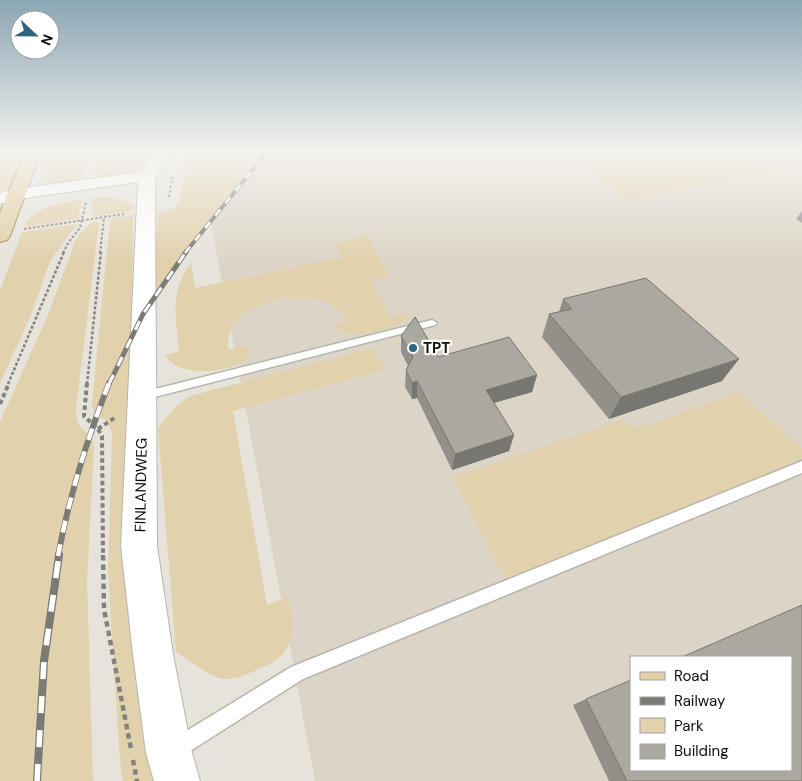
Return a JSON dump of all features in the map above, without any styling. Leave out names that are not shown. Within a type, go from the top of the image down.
[{"type":"main road","points":[[1,234],[7,201],[14,188]]},
{"type":"street","points":[[7,201],[89,189],[146,191]]},
{"type":"street","name":"FINLANDWEG","points":[[146,191],[139,546],[153,654],[173,767]]},
{"type":"lane","points":[[142,396],[432,323]]},
{"type":"lane","points":[[173,767],[296,673],[802,467]]},
{"type":"path","points":[[1,234],[104,218],[146,191],[167,204],[170,188]]},
{"type":"path","points":[[0,404],[61,257],[68,243],[80,228],[89,189]]},
{"type":"path","points":[[104,218],[84,416],[98,429],[102,436],[104,609],[137,781]]},
{"type":"shaded area","points":[[206,188],[802,188],[802,781],[315,781]]},
{"type":"green space","points":[[182,188],[238,188],[179,261],[154,296],[154,263],[159,212],[173,209],[179,203]]},
{"type":"green space","points":[[611,188],[687,188],[628,201]]},
{"type":"green space","points":[[104,197],[126,201],[134,207],[134,210],[97,216],[92,214],[93,198]]},
{"type":"green space","points":[[82,199],[78,219],[24,227],[34,214],[41,210],[57,204]]},
{"type":"green space","points":[[133,215],[130,415],[157,781],[123,781],[108,575],[112,432],[106,421],[94,412],[92,404],[110,221],[113,218]]},
{"type":"green space","points":[[95,221],[99,223],[76,409],[78,423],[92,437],[94,447],[87,582],[93,781],[0,781],[0,422],[47,317],[75,242],[83,230]]},
{"type":"green space","points":[[77,224],[50,261],[31,315],[0,383],[0,291],[22,232]]},
{"type":"green space","points":[[368,236],[389,276],[371,280],[390,317],[406,313],[409,318],[382,330],[370,333],[348,333],[339,331],[333,325],[347,321],[336,307],[319,300],[298,297],[276,300],[256,307],[240,318],[230,333],[229,350],[245,346],[252,352],[242,363],[212,371],[190,370],[172,363],[165,356],[179,351],[176,316],[177,295],[179,284],[191,263],[195,288],[342,258],[335,243]]},
{"type":"green space","points":[[374,348],[384,370],[233,411],[267,605],[289,597],[292,634],[284,652],[266,666],[232,678],[223,679],[214,676],[176,652],[158,428],[176,406],[190,396]]},
{"type":"green space","points":[[739,392],[802,448],[802,463],[507,583],[453,477],[622,420],[637,429]]},
{"type":"building","points":[[646,278],[739,359],[621,397],[549,314],[572,309],[563,299]]},
{"type":"building","points":[[415,317],[438,357],[509,337],[537,375],[486,390],[514,435],[455,454],[417,381],[412,383],[406,370],[413,357],[401,336]]},
{"type":"building","points":[[802,605],[802,781],[627,781],[586,699],[630,680],[630,771],[792,771],[792,656],[684,656]]},
{"type":"railway","points":[[185,253],[237,188]]},
{"type":"railway","points":[[109,384],[143,314],[186,252]]},
{"type":"railway","points":[[58,556],[79,468],[109,383]]},
{"type":"railway","points":[[37,781],[44,661],[59,555]]},
{"type":"place","name":"TPT","points":[[413,348]]}]
